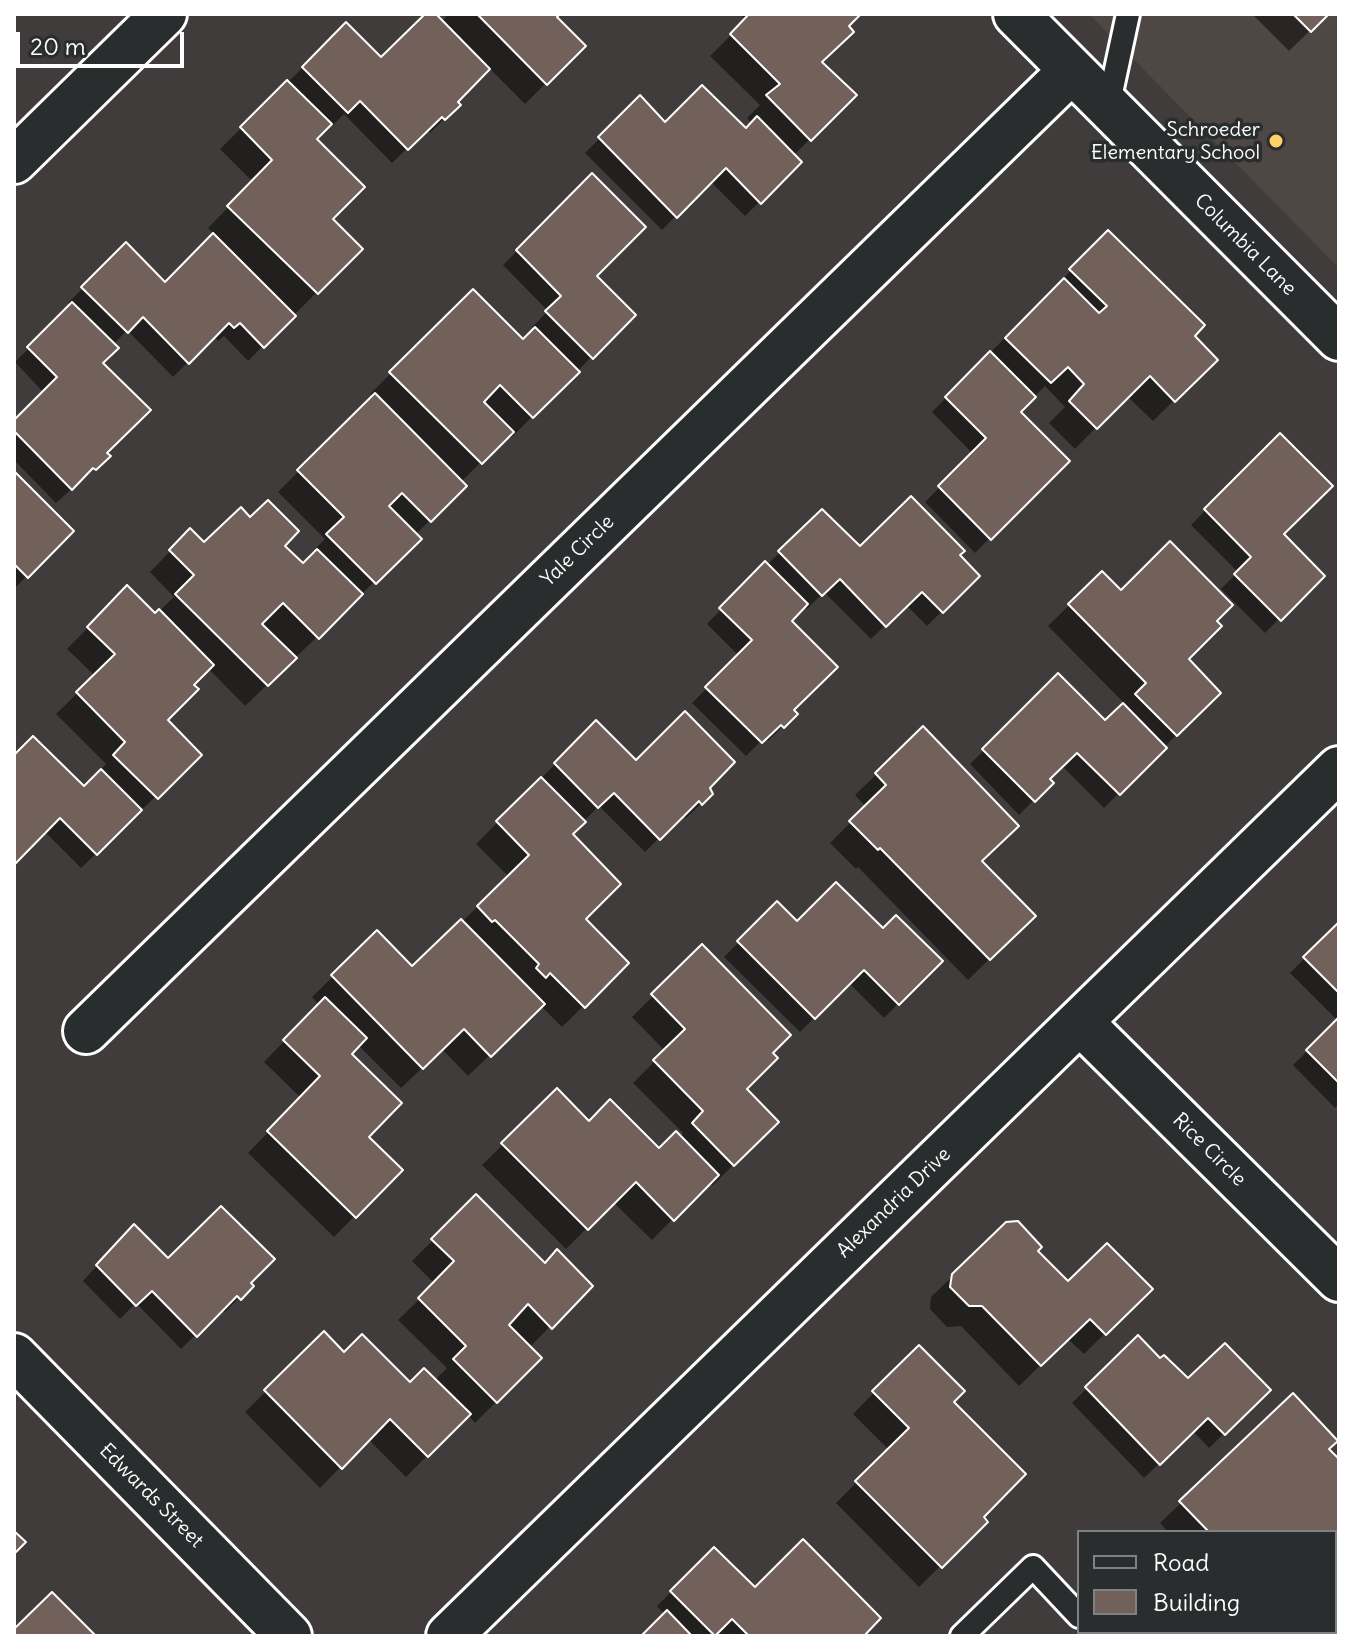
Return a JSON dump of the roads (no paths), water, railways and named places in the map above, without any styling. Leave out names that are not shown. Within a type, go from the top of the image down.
[{"type":"street","points":[[14,161],[164,14]]},
{"type":"street","name":"Columbia Lane","points":[[1016,14],[1339,338]]},
{"type":"street","name":"Yale Circle","points":[[86,1031],[1071,71]]},
{"type":"street","name":"Alexandria Drive","points":[[449,1636],[1339,769]]},
{"type":"street","name":"Rice Circle","points":[[1080,1022],[1339,1279]]},
{"type":"street","name":"Edwards Street","points":[[14,1356],[289,1636]]},
{"type":"lane","points":[[1107,108],[1128,14]]},
{"type":"lane","points":[[962,1636],[1033,1567],[1077,1614]]},
{"type":"place","name":"Schroeder Elementary School","points":[[1276,141]]}]
